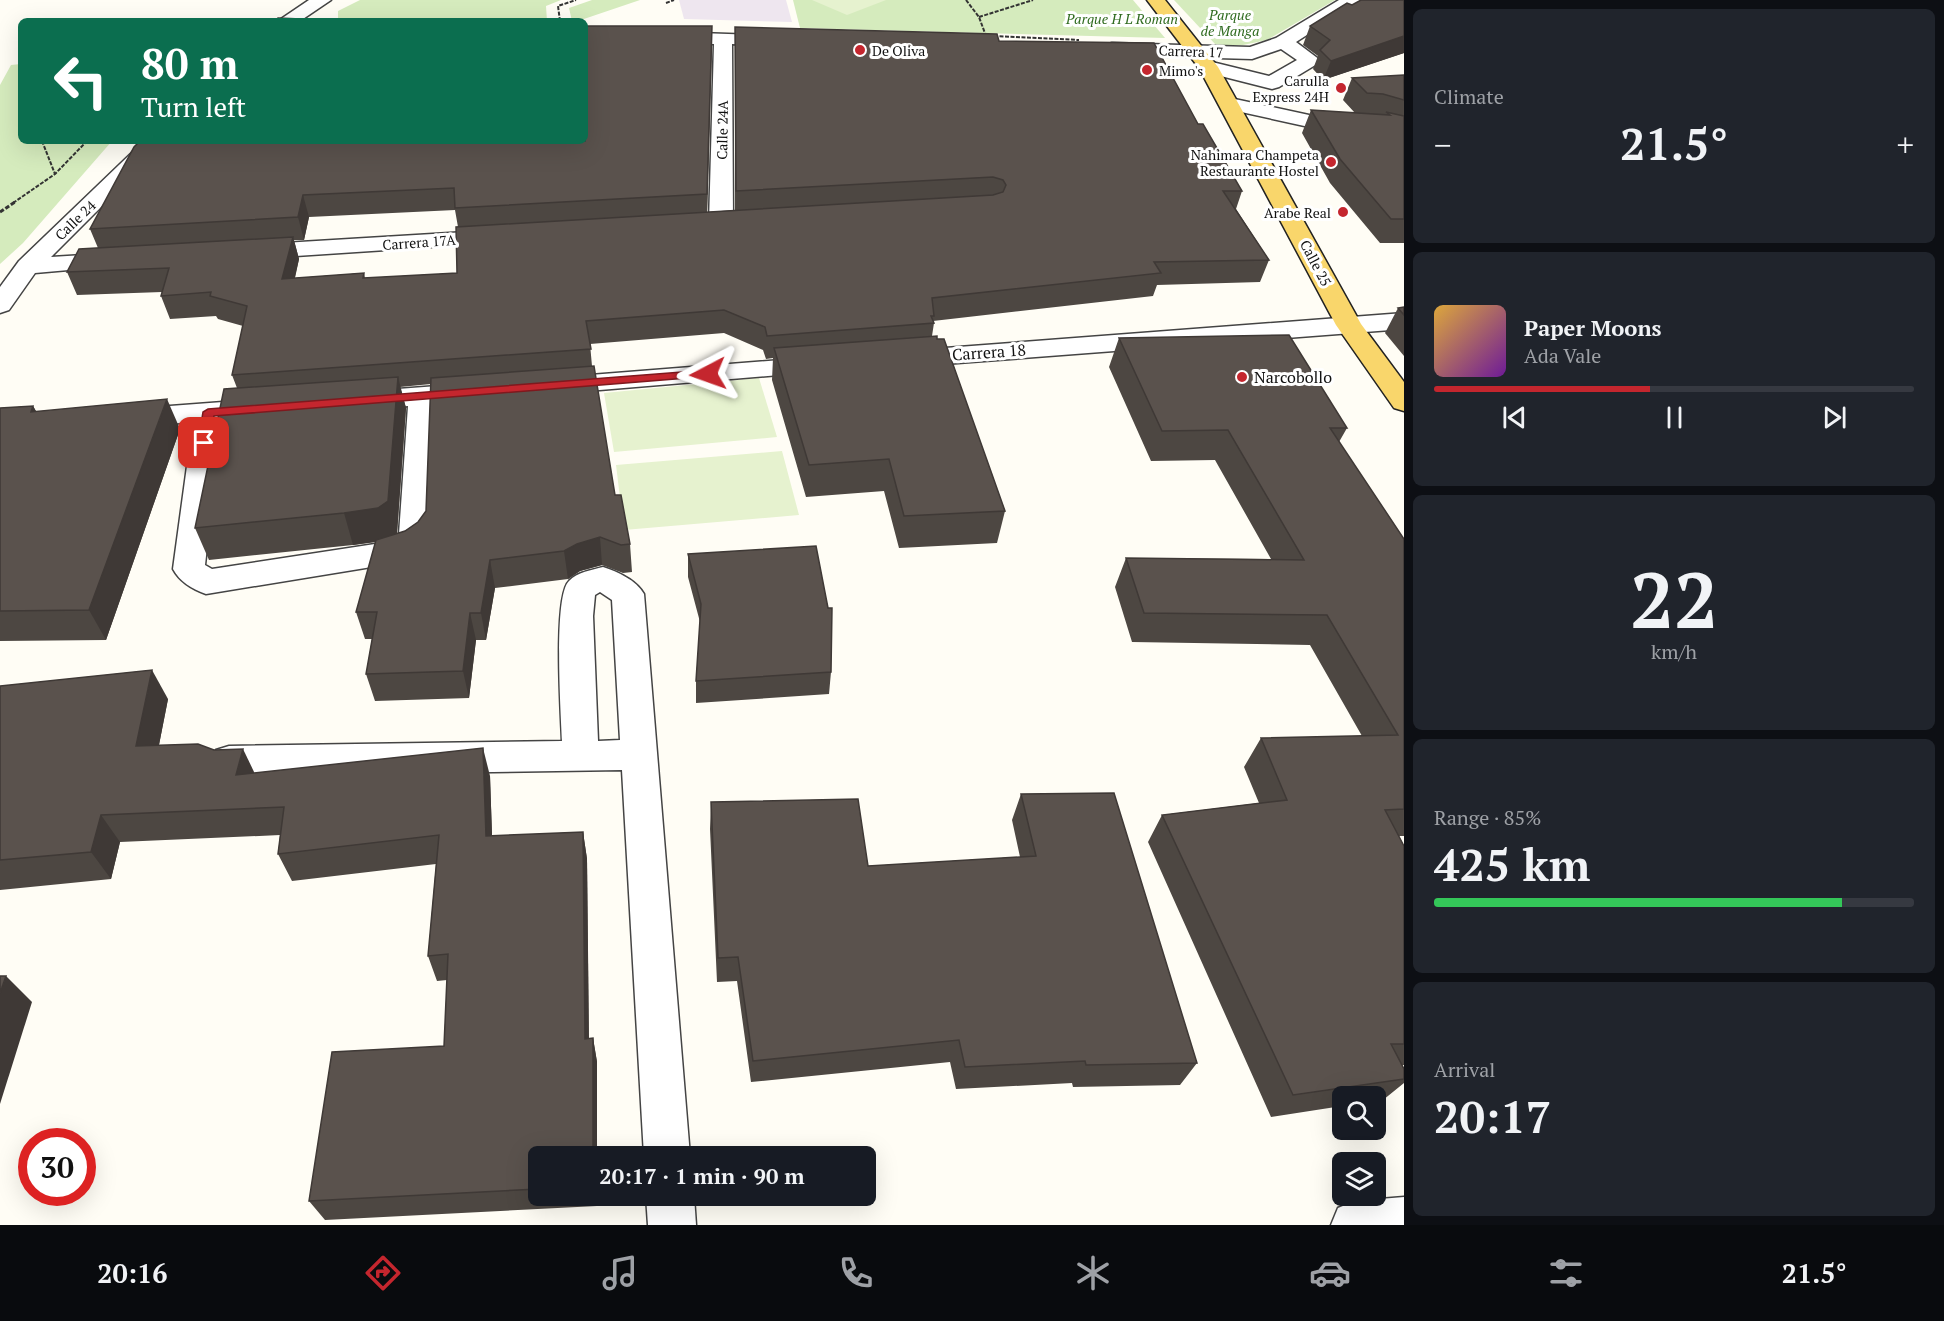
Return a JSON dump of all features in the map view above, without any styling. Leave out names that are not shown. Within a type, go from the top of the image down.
[{"type":"main road","name":"Calle 25","points":[[1156,0],[1204,59],[1349,325],[1404,402]]},
{"type":"street","points":[[292,18],[322,0]]},
{"type":"street","name":"Carrera 17","points":[[1090,45],[1204,59],[1252,52],[1283,42],[1352,0]]},
{"type":"street","points":[[588,35],[795,40]]},
{"type":"street","name":"Calle 24A","points":[[697,224],[733,222],[723,38]]},
{"type":"street","points":[[1204,59],[1272,83],[1310,60],[1283,42]]},
{"type":"street","points":[[1230,104],[1309,121],[1372,125],[1404,135]]},
{"type":"street","name":"Calle 24","points":[[0,305],[28,266],[153,144]]},
{"type":"street","name":"Carrera 17A","points":[[231,253],[518,235]]},
{"type":"street","points":[[28,266],[135,259]]},
{"type":"street","name":"Carrera 18","points":[[875,361],[1404,321]]},
{"type":"street","points":[[339,402],[840,364]]},
{"type":"street","points":[[208,412],[189,569],[206,582],[396,552],[414,539],[422,396]]},
{"type":"street","points":[[104,420],[291,406]]},
{"type":"street","points":[[580,754],[576,616],[580,589],[603,579],[628,594],[666,1146]]},
{"type":"street","points":[[229,761],[580,754],[639,755]]},
{"type":"street","points":[[671,1206],[672,1225]]},
{"type":"street","points":[[1355,1225],[1404,1221]]},
{"type":"path","points":[[560,18],[558,6],[576,0]]},
{"type":"path","points":[[966,0],[979,17],[986,36],[1090,45]]},
{"type":"path","points":[[979,17],[1033,0]]},
{"type":"path","points":[[43,144],[55,174]]},
{"type":"path","points":[[0,212],[55,174],[84,144]]},
{"type":"shaded area","points":[[679,0],[786,0],[792,22],[684,19]]},
{"type":"green space","points":[[360,0],[561,0],[546,6],[547,18],[338,18],[338,11]]},
{"type":"green space","points":[[592,0],[640,0],[587,18],[571,18],[569,8]]},
{"type":"green space","name":"Parque H L Roman","points":[[793,0],[1133,0],[1165,38],[800,28]]},
{"type":"green space","points":[[812,0],[886,0],[847,15]]},
{"type":"green space","name":"Parque de Manga","points":[[1174,0],[1335,0],[1267,40],[1243,45],[1216,45]]},
{"type":"green space","points":[[18,64],[18,144],[109,144],[23,243],[0,264],[0,85],[11,65]]},
{"type":"green space","points":[[759,378],[777,437],[614,452],[604,393]]},
{"type":"green space","points":[[782,451],[799,515],[624,530],[616,465]]},
{"type":"building","points":[[1361,0],[1404,0],[1404,36],[1331,61],[1320,50],[1330,40],[1310,26],[1347,3],[1352,5]]},
{"type":"building","points":[[588,26],[712,26],[707,194],[455,208],[454,188],[303,195],[298,217],[90,229],[137,144],[588,144]]},
{"type":"building","points":[[735,27],[997,34],[999,41],[1154,43],[1198,124],[1203,124],[1242,191],[1223,191],[1269,260],[1154,262],[1161,273],[932,298],[934,316],[931,316],[934,323],[767,336],[765,327],[724,310],[586,321],[591,349],[232,375],[247,306],[210,296],[211,292],[161,296],[169,268],[67,272],[79,249],[293,237],[282,279],[364,273],[363,278],[457,273],[456,227],[993,195],[1003,192],[1006,185],[1003,180],[993,177],[736,191]]},
{"type":"building","points":[[1404,75],[1404,100],[1383,94],[1367,93],[1352,78]]},
{"type":"building","points":[[1311,110],[1390,115],[1386,112],[1404,116],[1404,219],[1391,219],[1340,159]]},
{"type":"building","points":[[1404,307],[1404,315],[1398,308]]},
{"type":"building","points":[[1289,335],[1347,428],[1330,428],[1404,539],[1404,809],[1385,810],[1404,846],[1404,1044],[1391,1044],[1404,1069],[1404,1079],[1355,1086],[1332,1086],[1332,1089],[1293,1095],[1162,815],[1287,800],[1261,738],[1398,735],[1327,615],[1144,613],[1126,558],[1304,560],[1228,430],[1162,431],[1119,338]]},
{"type":"building","points":[[937,336],[937,339],[944,339],[1005,511],[904,516],[889,459],[809,465],[774,348]]},
{"type":"building","points":[[594,366],[615,495],[621,495],[630,544],[621,545],[600,537],[577,544],[564,551],[490,560],[481,613],[470,613],[463,671],[366,674],[377,612],[356,612],[376,540],[405,531],[418,522],[426,511],[431,378]]},
{"type":"building","points":[[398,377],[388,501],[378,508],[344,513],[195,528],[224,389]]},
{"type":"building","points":[[167,399],[89,610],[0,611],[0,408],[33,406],[31,412]]},
{"type":"building","points":[[816,546],[828,608],[832,608],[831,672],[696,681],[701,604],[688,554]]},
{"type":"building","points":[[152,670],[136,746],[198,744],[214,750],[243,749],[236,775],[483,748],[486,836],[583,832],[585,1039],[593,1038],[593,1146],[528,1146],[528,1190],[309,1201],[332,1052],[444,1046],[448,954],[428,956],[439,835],[278,854],[284,807],[101,815],[91,852],[0,860],[0,686]]},
{"type":"building","points":[[1114,793],[1197,1063],[1086,1065],[1085,1061],[965,1067],[959,1040],[753,1061],[738,957],[718,958],[711,802],[858,799],[868,866],[1036,856],[1021,794]]},
{"type":"building","points":[[0,976],[6,976],[0,993]]},
{"type":"place","name":"De Oliva","points":[[860,50]]},
{"type":"place","name":"Mimo's","points":[[1147,70]]},
{"type":"place","name":"Carulla Express 24H","points":[[1341,88]]},
{"type":"place","name":"Nahimara Champeta Restaurante Hostel","points":[[1331,162]]},
{"type":"place","name":"Arabe Real","points":[[1343,212]]},
{"type":"place","name":"Narcobollo","points":[[1242,377]]},
{"type":"route","points":[[204,443],[208,412],[708,374]]}]
